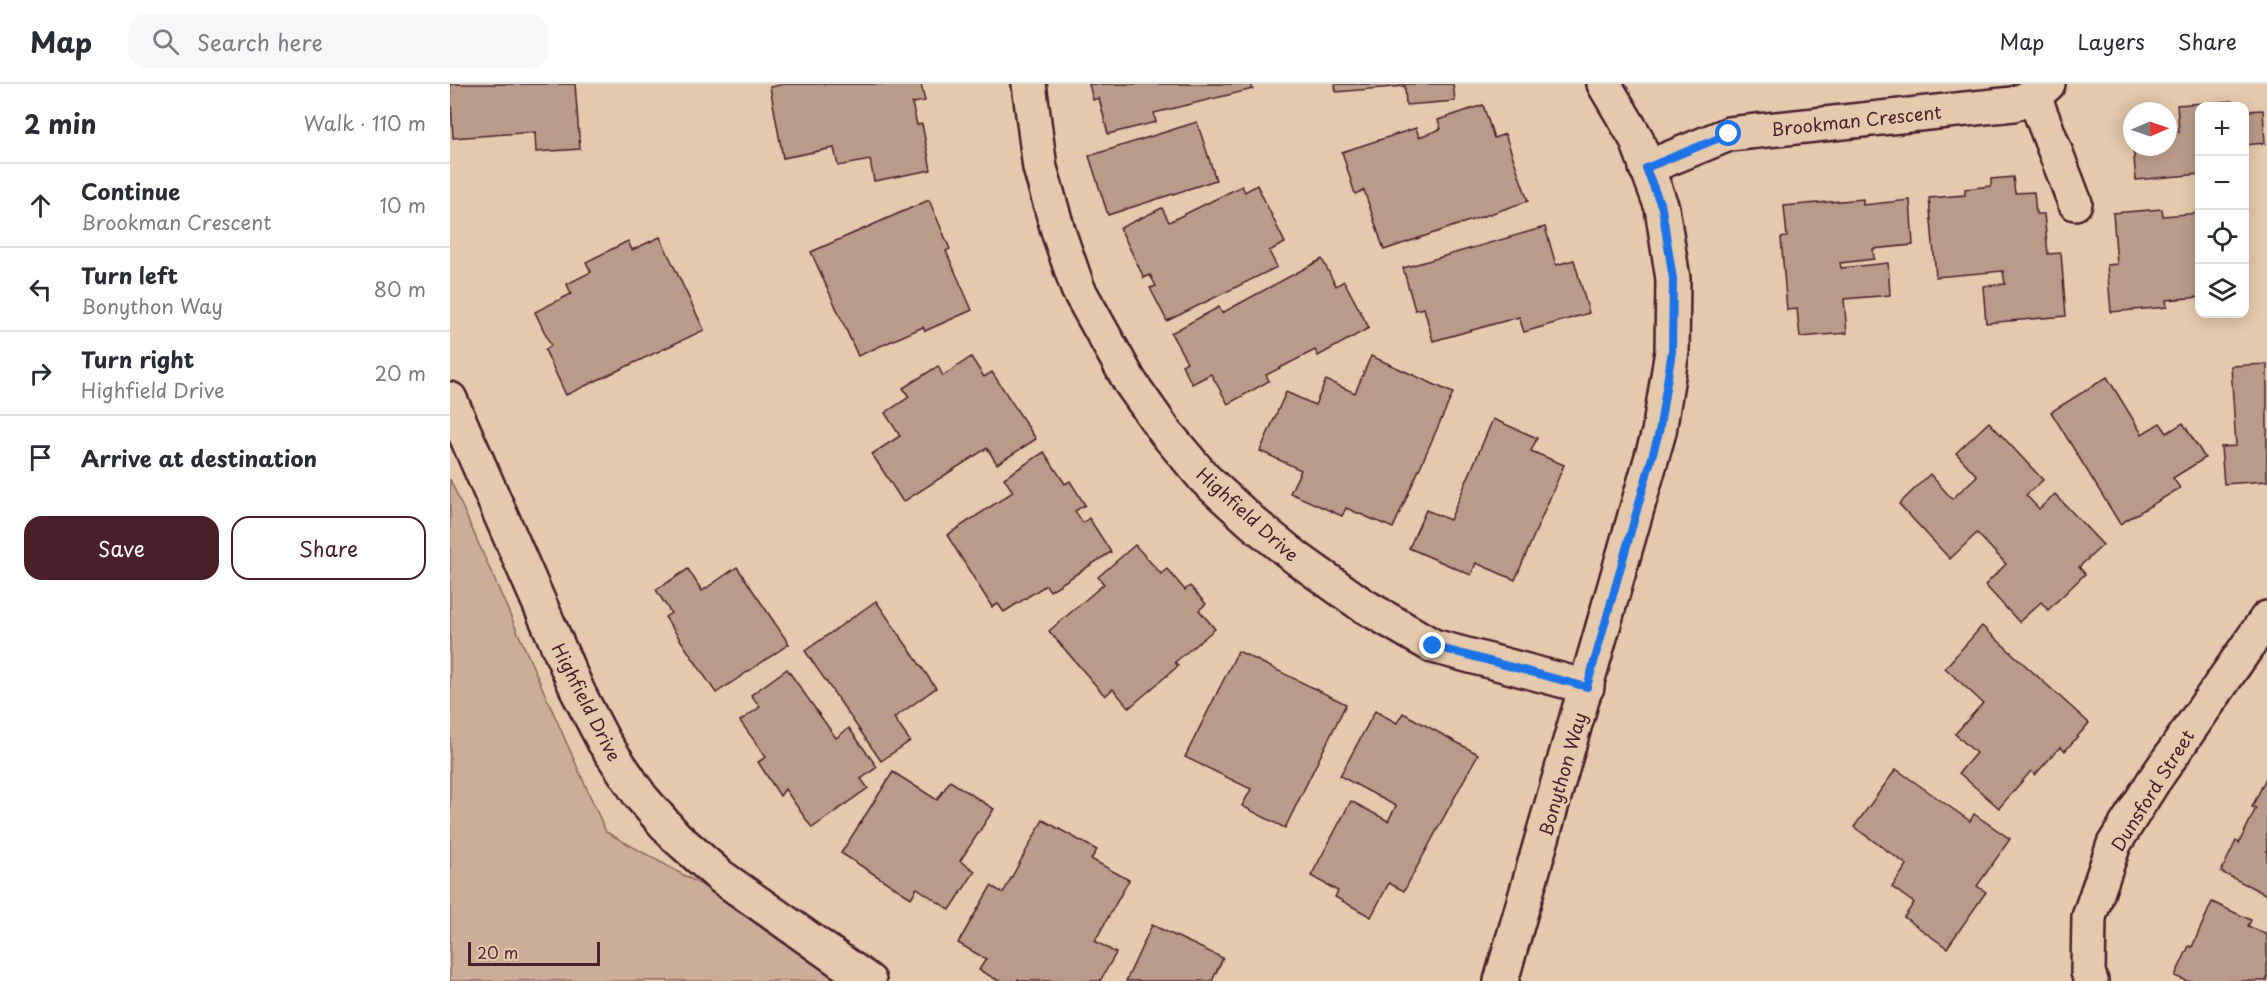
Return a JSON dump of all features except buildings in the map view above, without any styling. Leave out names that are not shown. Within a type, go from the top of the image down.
[{"type":"street","name":"Highfield Drive","points":[[1029,84],[1040,168],[1078,289],[1130,382],[1166,433],[1205,479],[1253,524],[1298,559],[1361,604],[1433,646],[1587,687]]},
{"type":"street","name":"Bonython Way","points":[[1501,981],[1659,432],[1672,351],[1673,279],[1662,208],[1636,138],[1604,84]]},
{"type":"street","name":"Brookman Crescent","points":[[1646,168],[1729,134],[2013,104],[2041,90],[2075,203]]},
{"type":"street","name":"Highfield Drive","points":[[450,399],[579,694],[604,742],[641,797],[676,837],[720,876],[869,981]]},
{"type":"street","name":"Dunsford Street","points":[[2091,981],[2088,972],[2089,917],[2114,844],[2153,782],[2267,618]]},
{"type":"shaded area","points":[[450,479],[606,832],[875,981],[450,981]]},
{"type":"route","points":[[1433,646],[1587,687],[1659,432],[1672,351],[1673,279],[1662,208],[1646,168],[1729,134]]}]
